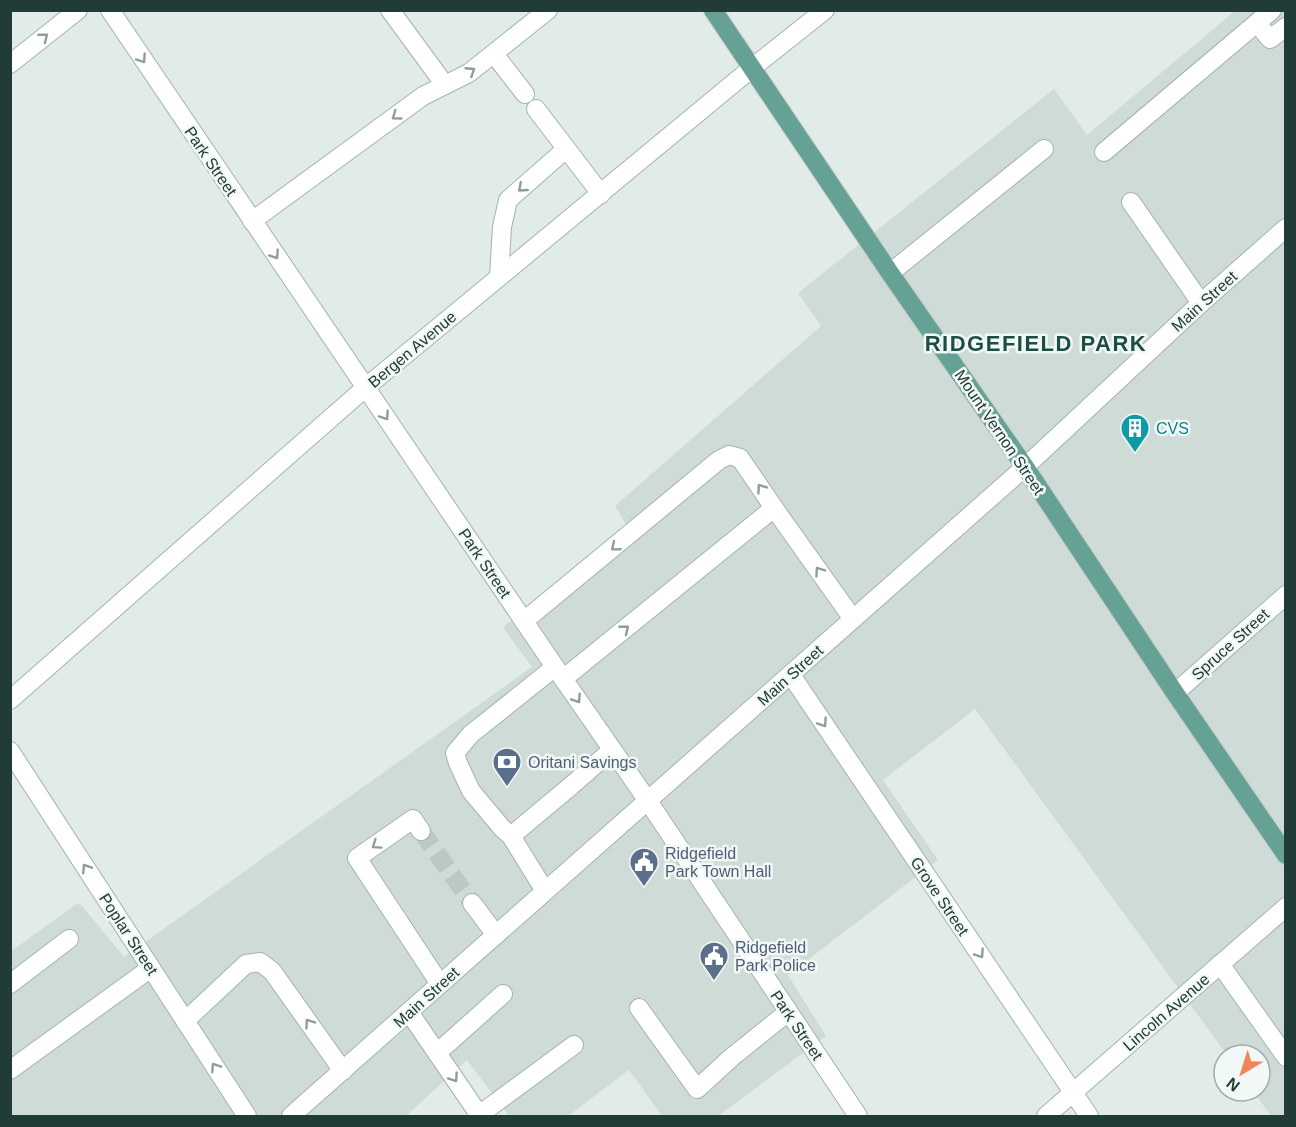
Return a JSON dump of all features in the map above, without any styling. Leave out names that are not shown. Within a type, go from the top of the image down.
[{"type":"main road","name":"Mount Vernon Street","points":[[713,10],[1286,855]]},
{"type":"street","points":[[10,64],[78,10]]},
{"type":"street","name":"Park Street","points":[[110,10],[648,801],[858,1116]]},
{"type":"street","points":[[390,10],[445,85]]},
{"type":"street","points":[[252,221],[423,96],[469,73],[548,10]]},
{"type":"street","name":"Bergen Avenue","points":[[10,700],[366,388],[825,10]]},
{"type":"street","points":[[1104,152],[1272,10]]},
{"type":"street","points":[[1257,23],[1270,39],[1286,27]]},
{"type":"street","points":[[494,54],[601,194]]},
{"type":"street","points":[[499,277],[501,227],[508,200],[566,149]]},
{"type":"street","points":[[890,273],[1044,149]]},
{"type":"street","points":[[1131,202],[1201,303]]},
{"type":"street","name":"Main Street","points":[[291,1116],[1025,467],[1201,303],[1286,228]]},
{"type":"street","points":[[524,621],[719,460],[729,455],[740,458],[853,619]]},
{"type":"street","points":[[545,891],[511,837],[471,790],[455,753],[471,734],[559,673],[774,508]]},
{"type":"street","name":"Spruce Street","points":[[1175,693],[1286,595]]},
{"type":"street","name":"Grove Street","points":[[790,675],[1089,1116]]},
{"type":"street","points":[[511,837],[612,750]]},
{"type":"street","name":"Poplar Street","points":[[10,751],[247,1116]]},
{"type":"street","points":[[421,831],[414,819],[357,858],[440,984]]},
{"type":"street","points":[[472,903],[496,935]]},
{"type":"street","name":"Lincoln Avenue","points":[[1046,1116],[1286,907]]},
{"type":"street","points":[[10,984],[69,939]]},
{"type":"street","points":[[185,1021],[246,964],[260,962],[272,971],[343,1071]]},
{"type":"street","points":[[1220,964],[1286,1058]]},
{"type":"street","points":[[10,1070],[152,968]]},
{"type":"street","points":[[437,1053],[503,994]]},
{"type":"street","points":[[639,1008],[697,1089],[732,1057],[788,1012]]},
{"type":"street","points":[[409,1012],[480,1116],[574,1045]]},
{"type":"shaded area","points":[[1235,11],[1285,11],[1285,1116],[1271,1116],[1262,1103],[1272,1103],[1272,1043],[1218,1043],[975,709],[883,780],[938,860],[788,975],[826,1036],[718,1116],[662,1116],[629,1070],[568,1116],[509,1116],[467,1060],[406,1116],[11,1116],[10,952],[78,903],[124,957],[532,667],[503,627],[628,528],[615,506],[821,326],[798,293],[1054,89],[1087,135]]},
{"type":"tunnel","points":[[421,831],[472,903]]},
{"type":"place","name":"CVS","points":[[1135,454]]},
{"type":"place","name":"Oritani Savings","points":[[507,788]]},
{"type":"place","name":"Ridgefield Park Town Hall","points":[[644,888]]},
{"type":"place","name":"Ridgefield Park Police","points":[[714,982]]},
{"type":"district","name":"RIDGEFIELD PARK","points":[[1036,343]]}]
